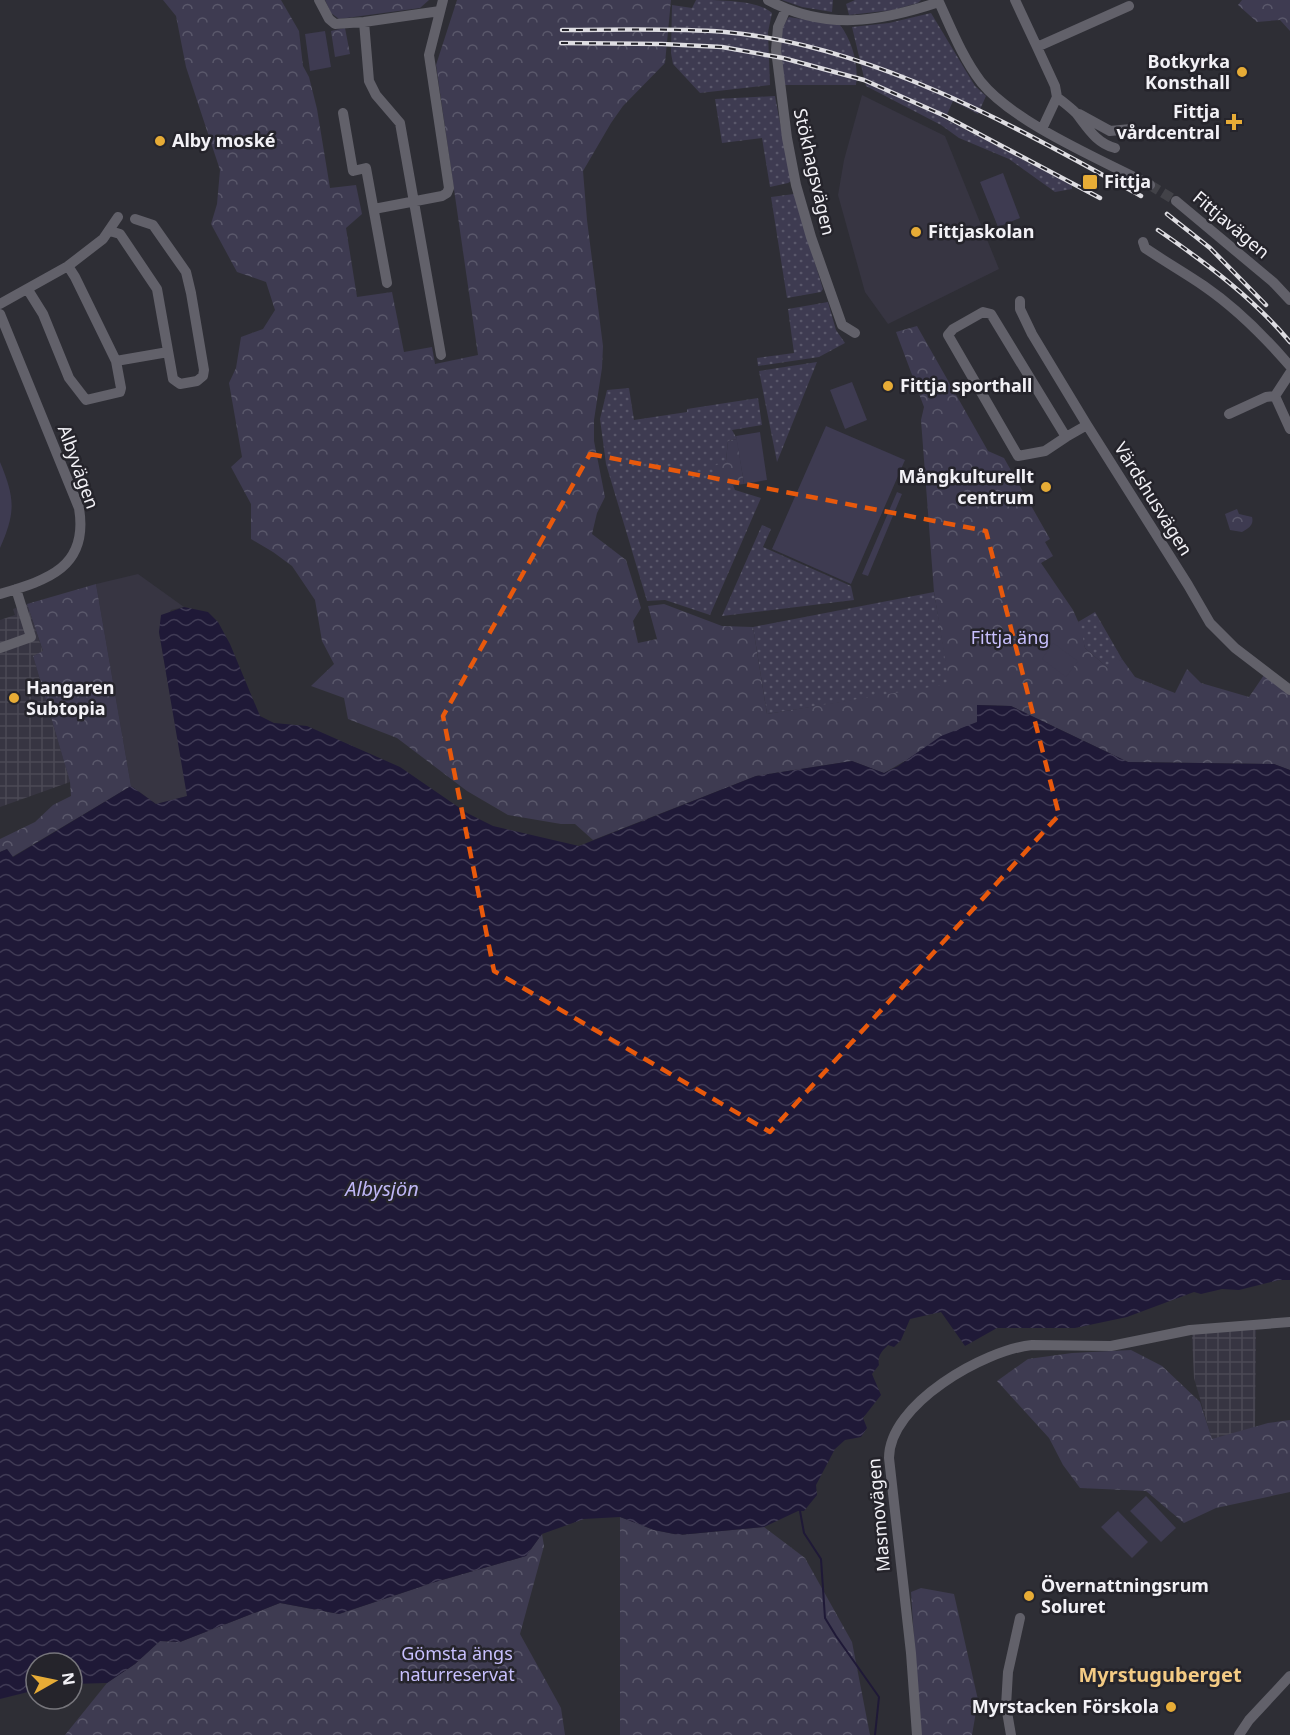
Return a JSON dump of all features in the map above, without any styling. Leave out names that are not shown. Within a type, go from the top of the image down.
[{"type":"street","points":[[319,0],[329,19],[335,24],[364,22],[441,6],[429,55],[449,188],[442,196],[374,209]]},
{"type":"street","points":[[768,0],[786,9],[833,20],[850,21],[893,16],[939,1],[960,49],[981,82],[1004,105],[1042,129],[1150,184]]},
{"type":"street","points":[[1015,0],[1055,86],[1057,98],[1042,129]]},
{"type":"street","points":[[1037,47],[1129,6]]},
{"type":"street","name":"Stökhagsvägen","points":[[786,9],[778,27],[776,50],[784,118],[796,185],[811,237],[842,325],[855,333]]},
{"type":"street","points":[[364,22],[369,81],[383,105],[400,123],[441,355]]},
{"type":"street","points":[[1057,98],[1074,111],[1110,131],[1131,129]]},
{"type":"street","points":[[1074,111],[1096,138],[1115,148]]},
{"type":"street","points":[[343,113],[353,171],[366,168],[387,283]]},
{"type":"street","name":"Fittjavägen","points":[[1176,201],[1273,282],[1290,300]]},
{"type":"street","points":[[0,304],[68,266],[103,239],[118,217]]},
{"type":"street","points":[[110,231],[120,234],[157,289],[173,379],[180,384],[197,381],[203,376],[189,279],[153,225],[135,219]]},
{"type":"street","points":[[1143,242],[1145,248],[1205,286],[1233,309],[1290,366]]},
{"type":"street","points":[[28,290],[43,314],[69,378],[86,400],[120,392],[116,362],[68,266]]},
{"type":"street","name":"Värdshusvägen","points":[[1020,301],[1020,309],[1032,334],[1210,623],[1234,648],[1290,690]]},
{"type":"street","points":[[1066,437],[991,314],[983,312],[948,334],[952,345],[1018,456],[1044,451],[1087,425]]},
{"type":"street","name":"Albyvägen","points":[[0,314],[81,517],[80,536],[72,557],[57,573],[46,579],[0,594]]},
{"type":"street","points":[[116,362],[168,352]]},
{"type":"street","points":[[1275,396],[1290,373]]},
{"type":"street","points":[[1228,414],[1266,397],[1275,396]]},
{"type":"street","points":[[1275,396],[1290,429]]},
{"type":"street","points":[[0,648],[31,637],[16,589]]},
{"type":"street","name":"Masmovägen","points":[[917,1735],[889,1458],[892,1437],[899,1424],[952,1376],[974,1364],[1021,1347],[1032,1345],[1111,1346],[1190,1330],[1290,1322]]},
{"type":"street","points":[[1011,1735],[1006,1706],[1008,1672],[1020,1618]]},
{"type":"street","points":[[1239,1735],[1249,1720],[1290,1676]]},
{"type":"highlighted area","points":[[590,454],[986,531],[1059,815],[770,1132],[494,971],[443,716]]},
{"type":"shaded area","name":"Fittjaskolan","points":[[862,95],[945,136],[999,269],[888,324],[865,292],[838,195],[844,160]]},
{"type":"shaded area","points":[[138,574],[184,607],[171,610],[159,632],[188,796],[156,804],[131,786],[96,584]]},
{"type":"shaded area","points":[[27,604],[43,652],[33,656],[70,782],[0,807],[0,620],[15,615],[13,609]]},
{"type":"shaded area","points":[[1256,1329],[1255,1427],[1212,1440],[1194,1378],[1192,1334]]},
{"type":"green space","name":"Fittja äng","points":[[163,0],[281,0],[299,31],[303,66],[309,77],[317,109],[330,188],[356,185],[362,214],[346,228],[357,297],[392,292],[404,352],[432,347],[435,364],[478,355],[436,65],[457,0],[671,0],[665,63],[623,106],[583,171],[603,346],[594,420],[594,441],[605,497],[597,513],[592,534],[626,560],[641,608],[633,621],[638,643],[657,639],[648,606],[664,604],[722,626],[753,627],[767,714],[949,684],[934,592],[921,420],[924,407],[896,332],[917,326],[988,451],[1004,458],[1050,539],[1045,542],[1053,556],[1041,563],[1073,610],[1081,628],[1085,648],[1108,668],[1122,659],[1135,677],[1175,693],[1187,669],[1201,683],[1249,697],[1264,675],[1290,694],[1290,770],[1274,764],[1128,762],[1011,706],[977,705],[978,722],[960,729],[884,773],[852,761],[756,776],[593,840],[575,824],[561,824],[508,815],[467,791],[397,738],[348,719],[344,698],[311,686],[334,664],[322,641],[315,600],[292,566],[251,539],[251,504],[231,467],[242,457],[229,383],[236,368],[241,337],[263,329],[275,310],[266,282],[237,272],[211,224],[217,204],[220,170],[186,67],[176,16]]},
{"type":"green space","points":[[325,0],[429,0],[420,8],[339,19],[331,13]]},
{"type":"green space","points":[[696,0],[748,3],[772,13],[768,32],[770,85],[700,93],[673,64],[671,53],[672,5],[692,8]]},
{"type":"green space","points":[[782,0],[833,0],[832,12],[802,7]]},
{"type":"green space","points":[[855,0],[921,0],[918,3],[893,10],[849,15],[846,4]]},
{"type":"green space","points":[[1242,0],[1290,0],[1290,31],[1280,20],[1257,22],[1238,5]]},
{"type":"green space","points":[[931,13],[975,86],[986,96],[978,114],[953,101],[945,119],[1072,185],[1072,189],[1055,192],[1009,159],[959,138],[941,125],[866,86],[852,27],[889,23]]},
{"type":"green space","points":[[789,17],[840,25],[854,53],[856,85],[783,85],[780,41],[784,24]]},
{"type":"green space","points":[[345,28],[350,54],[335,57],[331,31]]},
{"type":"green space","points":[[325,31],[331,67],[310,71],[305,34]]},
{"type":"green space","points":[[775,96],[791,181],[770,187],[762,138],[722,143],[715,99]]},
{"type":"green space","points":[[1003,173],[1020,218],[998,227],[980,182]]},
{"type":"green space","points":[[794,194],[823,289],[821,292],[787,298],[771,197]]},
{"type":"green space","points":[[828,302],[836,330],[845,343],[819,357],[758,366],[757,358],[794,353],[788,309]]},
{"type":"green space","points":[[817,362],[777,462],[759,371]]},
{"type":"green space","points":[[852,382],[867,420],[845,429],[830,390]]},
{"type":"green space","points":[[629,388],[634,420],[758,398],[762,425],[732,430],[737,439],[728,441],[726,461],[721,465],[728,485],[733,485],[735,490],[761,498],[710,615],[665,600],[647,601],[606,464],[600,419],[607,390]]},
{"type":"green space","points":[[826,426],[905,460],[851,584],[772,549]]},
{"type":"green space","points":[[760,432],[767,480],[744,484],[736,436]]},
{"type":"green space","points":[[737,439],[744,484],[717,487],[714,466],[726,461],[728,441]]},
{"type":"green space","points":[[0,462],[9,486],[12,505],[9,524],[0,548]]},
{"type":"green space","points":[[897,492],[902,494],[868,576],[862,574]]},
{"type":"green space","points":[[1237,509],[1239,514],[1252,517],[1250,526],[1242,532],[1230,530],[1225,514]]},
{"type":"green space","points":[[762,525],[771,529],[763,547],[851,586],[854,600],[722,616]]},
{"type":"green space","points":[[96,584],[131,786],[12,857],[7,849],[0,852],[0,839],[35,822],[53,805],[71,796],[70,782],[33,656],[43,651],[27,604]]},
{"type":"green space","points":[[934,592],[950,685],[767,714],[753,627]]},
{"type":"green space","points":[[1095,612],[1122,659],[1109,669],[1085,648],[1078,622]]},
{"type":"green space","points":[[1053,643],[1078,661],[1066,677],[1042,659]]},
{"type":"green space","points":[[1131,1350],[1162,1366],[1200,1402],[1212,1439],[1268,1423],[1290,1420],[1290,1492],[1216,1508],[1184,1523],[1146,1491],[1080,1488],[1063,1465],[1049,1438],[997,1381],[1028,1359],[1072,1353]]},
{"type":"green space","points":[[1146,1496],[1176,1528],[1161,1542],[1130,1511]]},
{"type":"green space","points":[[1118,1511],[1148,1542],[1132,1558],[1101,1527]]},
{"type":"green space","points":[[620,1517],[654,1530],[679,1535],[764,1527],[805,1558],[852,1642],[870,1735],[620,1735]]},
{"type":"green space","name":"Gömsta ängs naturreservat","points":[[542,1534],[544,1546],[520,1634],[561,1708],[565,1735],[65,1735],[107,1683],[135,1664],[160,1641],[180,1642],[280,1603],[339,1614],[435,1582],[526,1556]]},
{"type":"green space","points":[[921,1588],[954,1594],[978,1700],[972,1735],[920,1735],[911,1592]]},
{"type":"water","name":"Albysjön","points":[[184,607],[208,612],[218,622],[230,644],[260,716],[274,723],[307,726],[400,767],[467,813],[493,826],[579,846],[756,776],[852,761],[884,773],[941,736],[977,722],[977,705],[1011,706],[1128,762],[1274,764],[1290,770],[1290,1280],[1279,1280],[1239,1290],[1222,1289],[1201,1294],[1194,1292],[1127,1317],[1075,1328],[997,1328],[965,1346],[941,1312],[910,1319],[901,1340],[894,1347],[888,1345],[879,1356],[879,1365],[872,1374],[881,1395],[863,1418],[867,1428],[861,1437],[845,1440],[835,1449],[816,1485],[817,1495],[804,1511],[798,1511],[764,1527],[679,1535],[654,1530],[620,1517],[584,1519],[542,1534],[526,1556],[435,1582],[339,1614],[280,1603],[180,1642],[160,1641],[135,1664],[107,1683],[84,1684],[84,1651],[24,1651],[24,1693],[0,1699],[0,852],[7,849],[13,857],[131,786],[156,804],[187,796],[159,632],[161,615]]},
{"type":"waterway","points":[[800,1511],[804,1533],[821,1559],[825,1618],[879,1697],[875,1735]]},
{"type":"tunnel","points":[[1150,185],[1176,201]]},
{"type":"railway","points":[[562,30],[725,32],[779,40],[833,53],[887,71],[992,117],[1141,196]]},
{"type":"railway","points":[[561,43],[722,47],[783,58],[864,80],[945,116],[1100,198]]},
{"type":"railway","points":[[1167,214],[1210,248],[1266,305]]},
{"type":"railway","points":[[1158,230],[1228,282],[1260,310],[1290,342]]},
{"type":"place","name":"Botkyrka Konsthall","points":[[1242,72]]},
{"type":"place","name":"Fittja vårdcentral","points":[[1234,122]]},
{"type":"place","name":"Alby moské","points":[[160,141]]},
{"type":"place","name":"Fittja","points":[[1090,182]]},
{"type":"place","name":"Fittjaskolan","points":[[916,232]]},
{"type":"place","name":"Fittja sporthall","points":[[888,386]]},
{"type":"place","name":"Mångkulturellt centrum","points":[[1046,487]]},
{"type":"place","name":"Hangaren Subtopia","points":[[14,698]]},
{"type":"place","name":"Övernattningsrum Soluret","points":[[1029,1596]]},
{"type":"place","name":"Myrstacken Förskola","points":[[1171,1707]]},
{"type":"district","name":"Myrstuguberget","points":[[1160,1675]]}]
